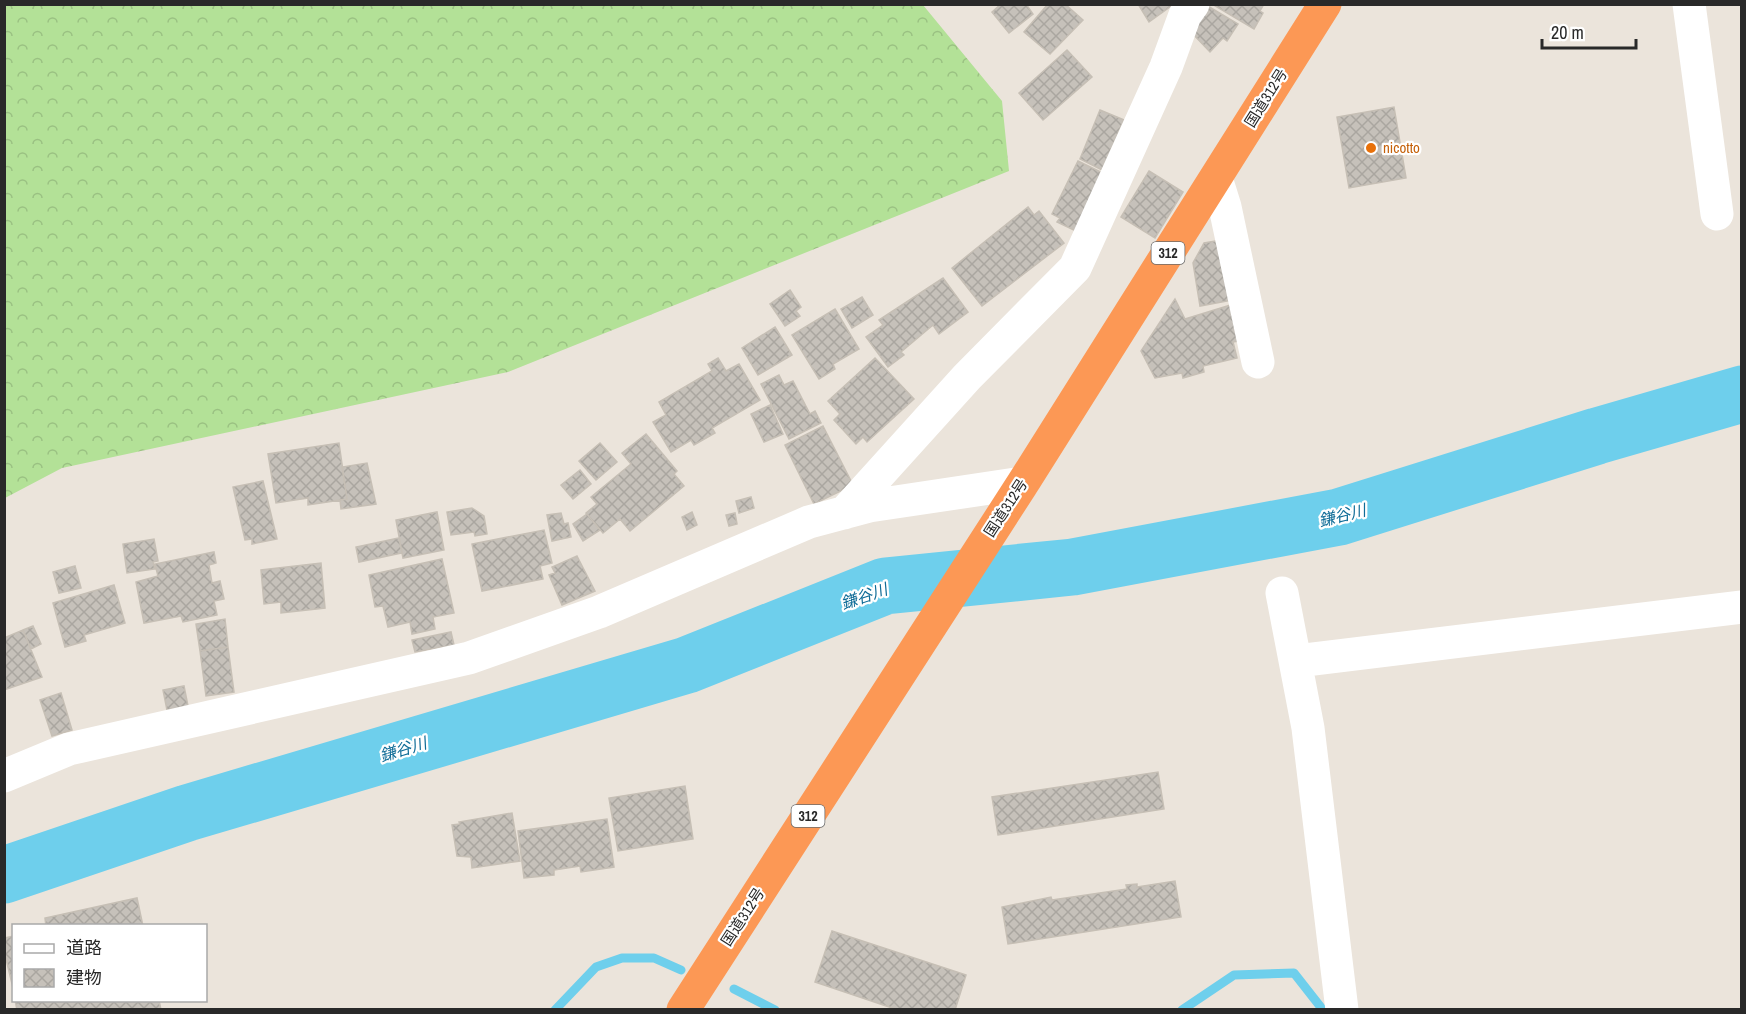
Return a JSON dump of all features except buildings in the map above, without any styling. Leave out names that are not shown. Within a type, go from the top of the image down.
[{"type":"highway","name":"国道312号","points":[[683,1010],[1017,492],[1324,4]]},
{"type":"street","points":[[844,513],[968,377],[1075,268],[1166,67],[1185,15],[1193,4]]},
{"type":"street","points":[[1689,4],[1717,214]]},
{"type":"street","points":[[1216,178],[1225,207],[1258,362]]},
{"type":"street","points":[[4,776],[69,749],[469,658],[599,612],[809,522],[869,506],[1017,492]]},
{"type":"street","points":[[1282,592],[1297,662],[1342,1010]]},
{"type":"street","points":[[1297,662],[1742,607]]},
{"type":"green space","points":[[5,4],[923,5],[1002,101],[1009,171],[508,372],[62,468],[5,498]]},
{"type":"waterway","name":"鎌谷川","points":[[4,875],[187,813],[687,665],[885,586],[1073,567],[1339,517],[1597,436],[1742,394]]},
{"type":"waterway","points":[[555,1010],[596,967],[622,958],[654,958],[681,970]]},
{"type":"waterway","points":[[1182,1010],[1234,975],[1294,973],[1323,1010]]},
{"type":"waterway","points":[[734,989],[775,1010]]},
{"type":"place","name":"nicotto","points":[[1371,148]]}]
